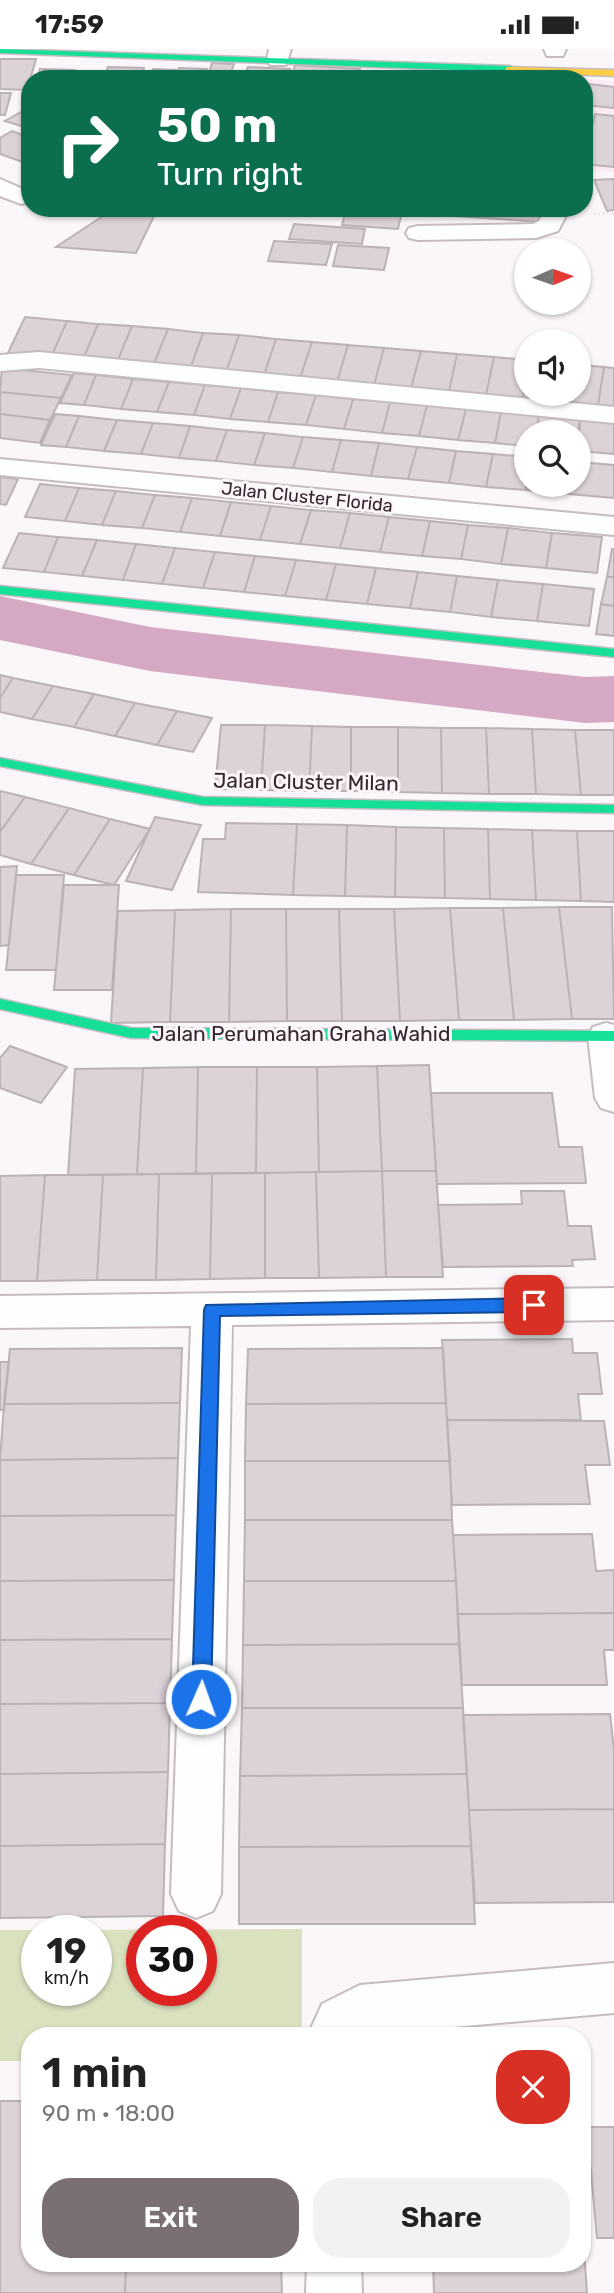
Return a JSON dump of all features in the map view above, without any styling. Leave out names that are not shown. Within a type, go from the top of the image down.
[{"type":"street","points":[[0,50],[279,54],[520,70]]},
{"type":"street","points":[[593,74],[614,73]]},
{"type":"street","points":[[0,185],[21,196]]},
{"type":"street","points":[[418,233],[536,231],[550,226],[554,217]]},
{"type":"street","points":[[0,363],[40,361],[614,415]]},
{"type":"street","name":"Jalan Cluster Florida","points":[[0,467],[614,526]]},
{"type":"street","points":[[0,590],[614,653]]},
{"type":"street","name":"Jalan Cluster Milan","points":[[0,762],[203,801],[614,809]]},
{"type":"street","name":"Jalan Perumahan Graha Wahid","points":[[0,1004],[131,1033],[610,1036],[614,1098]]},
{"type":"street","points":[[0,1312],[614,1304]]},
{"type":"street","points":[[196,1894],[212,1310]]},
{"type":"street","points":[[335,2027],[360,2010],[614,1988]]},
{"type":"street","points":[[334,2272],[334,2293]]},
{"type":"shaded area","points":[[593,80],[614,82],[614,172],[593,170]]},
{"type":"green space","points":[[217,1929],[302,1929],[302,2027],[21,2027],[21,2061],[0,2061],[0,1930],[21,1930],[21,2006],[112,2006],[112,1930],[126,1930],[126,2006],[217,2006]]},
{"type":"building","points":[[0,59],[36,59],[33,70],[21,70],[21,90],[0,89]]},
{"type":"building","points":[[212,63],[234,64],[232,70],[210,70]]},
{"type":"building","points":[[295,65],[360,69],[360,70],[294,70]]},
{"type":"building","points":[[108,67],[144,68],[143,70],[107,70]]},
{"type":"building","points":[[248,67],[290,69],[290,70],[247,70]]},
{"type":"building","points":[[179,68],[207,69],[207,70],[178,70]]},
{"type":"building","points":[[593,84],[614,87],[614,108],[593,106]]},
{"type":"building","points":[[0,93],[11,93],[5,115],[0,115]]},
{"type":"building","points":[[21,112],[21,126],[5,121]]},
{"type":"building","points":[[595,114],[614,116],[614,167],[593,165]]},
{"type":"building","points":[[12,131],[21,134],[21,162],[0,154],[0,138]]},
{"type":"building","points":[[614,179],[614,210],[607,211],[594,180]]},
{"type":"building","points":[[101,217],[154,217],[136,253],[56,247]]},
{"type":"building","points":[[344,217],[401,217],[398,229],[342,225]]},
{"type":"building","points":[[470,217],[543,217],[542,222]]},
{"type":"building","points":[[294,224],[365,229],[362,244],[289,239]]},
{"type":"building","points":[[274,241],[332,244],[326,265],[268,261]]},
{"type":"building","points":[[338,245],[389,248],[384,270],[333,266]]},
{"type":"building","points":[[25,317],[67,321],[51,357],[8,353]]},
{"type":"building","points":[[67,321],[98,324],[83,359],[51,357]]},
{"type":"building","points":[[98,324],[132,326],[117,362],[83,359]]},
{"type":"building","points":[[132,326],[168,329],[153,366],[117,362]]},
{"type":"building","points":[[168,329],[203,333],[190,369],[153,366]]},
{"type":"building","points":[[203,333],[239,335],[226,372],[190,369]]},
{"type":"building","points":[[239,335],[276,339],[264,375],[226,372]]},
{"type":"building","points":[[276,339],[312,342],[300,378],[264,375]]},
{"type":"building","points":[[312,342],[348,345],[337,382],[300,378]]},
{"type":"building","points":[[348,345],[384,348],[374,385],[337,382]]},
{"type":"building","points":[[384,348],[421,351],[411,388],[374,385]]},
{"type":"building","points":[[421,351],[457,354],[449,391],[411,388]]},
{"type":"building","points":[[457,354],[494,357],[486,395],[449,391]]},
{"type":"building","points":[[494,357],[514,359],[514,397],[486,395]]},
{"type":"building","points":[[591,366],[604,367],[598,405],[591,404]]},
{"type":"building","points":[[604,367],[614,368],[614,406],[598,405]]},
{"type":"building","points":[[2,368],[72,375],[61,398],[0,392]]},
{"type":"building","points":[[74,373],[96,375],[84,405],[60,403]]},
{"type":"building","points":[[96,375],[133,379],[121,409],[84,405]]},
{"type":"building","points":[[133,379],[169,382],[157,412],[121,409]]},
{"type":"building","points":[[169,382],[205,385],[194,415],[157,412]]},
{"type":"building","points":[[205,385],[241,388],[230,419],[194,415]]},
{"type":"building","points":[[241,388],[278,392],[268,422],[230,419]]},
{"type":"building","points":[[0,392],[61,398],[50,420],[0,414]]},
{"type":"building","points":[[278,392],[316,395],[306,425],[268,422]]},
{"type":"building","points":[[316,395],[353,399],[344,429],[306,425]]},
{"type":"building","points":[[353,399],[390,402],[382,433],[344,429]]},
{"type":"building","points":[[390,402],[427,405],[419,436],[382,433]]},
{"type":"building","points":[[427,405],[466,409],[458,440],[419,436]]},
{"type":"building","points":[[466,409],[501,412],[495,443],[458,440]]},
{"type":"building","points":[[501,412],[539,415],[538,420],[514,420],[514,445],[495,443]]},
{"type":"building","points":[[0,414],[50,420],[40,443],[0,438]]},
{"type":"building","points":[[55,414],[79,416],[66,447],[41,445]]},
{"type":"building","points":[[539,415],[580,419],[580,420],[538,420]]},
{"type":"building","points":[[79,416],[117,420],[104,451],[66,447]]},
{"type":"building","points":[[580,419],[614,422],[614,454],[591,452],[591,420]]},
{"type":"building","points":[[117,420],[153,423],[141,454],[104,451]]},
{"type":"building","points":[[153,423],[190,426],[179,458],[141,454]]},
{"type":"building","points":[[190,426],[227,430],[216,461],[179,458]]},
{"type":"building","points":[[227,430],[265,433],[254,465],[216,461]]},
{"type":"building","points":[[265,433],[303,437],[293,468],[254,465]]},
{"type":"building","points":[[303,437],[341,440],[332,472],[293,468]]},
{"type":"building","points":[[341,440],[379,443],[371,476],[332,472]]},
{"type":"building","points":[[379,443],[417,447],[408,479],[371,476]]},
{"type":"building","points":[[417,447],[456,451],[449,483],[408,479]]},
{"type":"building","points":[[456,451],[493,454],[486,487],[449,483]]},
{"type":"building","points":[[493,454],[514,456],[514,489],[486,487]]},
{"type":"building","points":[[591,463],[614,465],[614,498],[591,496]]},
{"type":"building","points":[[0,477],[18,479],[6,505],[0,504]]},
{"type":"building","points":[[40,484],[79,488],[65,521],[25,517]]},
{"type":"building","points":[[79,488],[116,491],[102,525],[65,521]]},
{"type":"building","points":[[116,491],[155,495],[142,528],[102,525]]},
{"type":"building","points":[[155,495],[192,498],[180,532],[142,528]]},
{"type":"building","points":[[192,498],[231,502],[220,536],[180,532]]},
{"type":"building","points":[[231,502],[271,506],[260,540],[220,536]]},
{"type":"building","points":[[271,506],[311,510],[300,544],[260,540]]},
{"type":"building","points":[[311,510],[350,513],[340,548],[300,544]]},
{"type":"building","points":[[350,513],[389,517],[380,552],[340,548]]},
{"type":"building","points":[[389,517],[430,521],[422,556],[380,552]]},
{"type":"building","points":[[430,521],[468,525],[461,559],[422,556]]},
{"type":"building","points":[[468,525],[508,528],[501,564],[461,559]]},
{"type":"building","points":[[508,528],[552,533],[546,568],[501,564]]},
{"type":"building","points":[[19,533],[58,537],[44,572],[3,568]]},
{"type":"building","points":[[552,533],[602,537],[597,573],[546,568]]},
{"type":"building","points":[[58,537],[97,540],[82,576],[44,572]]},
{"type":"building","points":[[97,540],[136,544],[123,580],[82,576]]},
{"type":"building","points":[[136,544],[175,548],[162,584],[123,580]]},
{"type":"building","points":[[175,548],[215,552],[203,588],[162,584]]},
{"type":"building","points":[[612,549],[614,577],[607,577]]},
{"type":"building","points":[[215,552],[255,556],[244,592],[203,588]]},
{"type":"building","points":[[255,556],[296,560],[285,596],[244,592]]},
{"type":"building","points":[[296,560],[336,564],[326,600],[285,596]]},
{"type":"building","points":[[336,564],[376,568],[367,604],[326,600]]},
{"type":"building","points":[[376,568],[418,572],[410,608],[367,604]]},
{"type":"building","points":[[418,572],[457,576],[450,612],[410,608]]},
{"type":"building","points":[[457,576],[498,580],[491,617],[450,612]]},
{"type":"building","points":[[607,577],[614,577],[614,606],[601,604]]},
{"type":"building","points":[[498,580],[543,584],[537,621],[491,617]]},
{"type":"building","points":[[543,584],[594,589],[589,626],[537,621]]},
{"type":"building","points":[[601,604],[614,606],[614,636],[596,634]]},
{"type":"building","points":[[0,675],[13,678],[0,698]]},
{"type":"building","points":[[13,678],[53,686],[32,719],[0,712],[0,698]]},
{"type":"building","points":[[53,686],[94,694],[74,727],[32,719]]},
{"type":"building","points":[[94,694],[135,703],[115,736],[74,727]]},
{"type":"building","points":[[135,703],[177,711],[157,745],[115,736]]},
{"type":"building","points":[[177,711],[212,718],[193,752],[157,745]]},
{"type":"building","points":[[221,725],[265,725],[261,790],[215,789]]},
{"type":"building","points":[[265,725],[312,726],[309,791],[261,790]]},
{"type":"building","points":[[312,726],[351,727],[351,791],[309,791]]},
{"type":"building","points":[[351,727],[398,727],[398,792],[351,791]]},
{"type":"building","points":[[398,727],[441,728],[442,793],[398,792]]},
{"type":"building","points":[[441,728],[486,728],[489,794],[442,793]]},
{"type":"building","points":[[486,728],[532,729],[536,794],[489,794]]},
{"type":"building","points":[[532,729],[575,730],[581,795],[536,794]]},
{"type":"building","points":[[575,730],[614,730],[614,795],[581,795]]},
{"type":"building","points":[[0,791],[25,797],[0,832]]},
{"type":"building","points":[[25,797],[69,808],[31,864],[0,855],[0,832]]},
{"type":"building","points":[[69,808],[110,819],[74,875],[31,864]]},
{"type":"building","points":[[155,817],[201,825],[172,890],[126,881]]},
{"type":"building","points":[[110,819],[150,829],[114,885],[74,875]]},
{"type":"building","points":[[226,823],[297,824],[293,895],[198,892],[203,839],[225,839]]},
{"type":"building","points":[[297,824],[347,825],[345,896],[293,895]]},
{"type":"building","points":[[347,825],[396,827],[395,897],[345,896]]},
{"type":"building","points":[[396,827],[444,828],[445,898],[395,897]]},
{"type":"building","points":[[444,828],[488,829],[490,899],[445,898]]},
{"type":"building","points":[[488,829],[532,830],[536,900],[490,899]]},
{"type":"building","points":[[532,830],[577,831],[581,901],[536,900]]},
{"type":"building","points":[[577,831],[614,831],[614,902],[581,901]]},
{"type":"building","points":[[17,866],[9,945],[0,946],[0,867]]},
{"type":"building","points":[[16,875],[64,875],[56,970],[6,970]]},
{"type":"building","points":[[64,885],[119,885],[112,990],[54,990]]},
{"type":"building","points":[[559,907],[612,907],[614,1019],[572,1019]]},
{"type":"building","points":[[559,907],[572,1019],[514,1020],[503,908]]},
{"type":"building","points":[[450,908],[503,908],[514,1020],[459,1020]]},
{"type":"building","points":[[450,908],[459,1020],[400,1021],[394,909]]},
{"type":"building","points":[[231,909],[286,909],[287,1021],[229,1022]]},
{"type":"building","points":[[231,909],[229,1022],[170,1022],[175,910]]},
{"type":"building","points":[[286,909],[339,909],[342,1021],[287,1021]]},
{"type":"building","points":[[339,909],[394,909],[400,1021],[342,1021]]},
{"type":"building","points":[[175,910],[170,1022],[111,1023],[118,911]]},
{"type":"building","points":[[10,1046],[67,1067],[41,1103],[0,1088],[0,1058]]},
{"type":"building","points":[[429,1065],[436,1171],[382,1171],[377,1066]]},
{"type":"building","points":[[377,1066],[382,1171],[319,1172],[317,1067]]},
{"type":"building","points":[[198,1067],[196,1174],[137,1174],[143,1068]]},
{"type":"building","points":[[198,1067],[257,1067],[256,1173],[196,1174]]},
{"type":"building","points":[[257,1067],[317,1067],[319,1172],[256,1173]]},
{"type":"building","points":[[143,1068],[137,1174],[68,1175],[75,1069]]},
{"type":"building","points":[[431,1093],[552,1093],[559,1147],[582,1147],[586,1183],[437,1184]]},
{"type":"building","points":[[382,1171],[386,1277],[319,1278],[316,1172]]},
{"type":"building","points":[[382,1171],[436,1171],[443,1277],[386,1277]]},
{"type":"building","points":[[316,1172],[319,1278],[265,1278],[265,1173]]},
{"type":"building","points":[[212,1173],[210,1279],[156,1280],[159,1174]]},
{"type":"building","points":[[212,1173],[265,1173],[265,1278],[210,1279]]},
{"type":"building","points":[[159,1174],[156,1280],[97,1280],[103,1175]]},
{"type":"building","points":[[45,1175],[37,1281],[0,1281],[0,1176]]},
{"type":"building","points":[[45,1175],[103,1175],[97,1280],[37,1281]]},
{"type":"building","points":[[521,1191],[564,1191],[568,1226],[591,1226],[595,1259],[572,1260],[573,1266],[443,1267],[438,1205],[522,1204]]},
{"type":"building","points":[[572,1339],[573,1353],[597,1353],[602,1394],[578,1394],[581,1420],[447,1420],[442,1340]]},
{"type":"building","points":[[182,1348],[180,1403],[4,1404],[10,1349]]},
{"type":"building","points":[[443,1348],[446,1403],[246,1404],[248,1349]]},
{"type":"building","points":[[0,1362],[9,1362],[4,1410],[0,1410]]},
{"type":"building","points":[[180,1403],[178,1458],[0,1460],[4,1404]]},
{"type":"building","points":[[446,1403],[450,1461],[245,1461],[246,1404]]},
{"type":"building","points":[[447,1420],[604,1421],[610,1465],[585,1465],[590,1504],[452,1505]]},
{"type":"building","points":[[178,1458],[176,1515],[0,1516],[0,1460]]},
{"type":"building","points":[[245,1461],[450,1461],[452,1520],[245,1520]]},
{"type":"building","points":[[176,1515],[174,1580],[0,1581],[0,1516]]},
{"type":"building","points":[[245,1520],[452,1520],[456,1581],[244,1581]]},
{"type":"building","points":[[592,1534],[596,1571],[614,1570],[614,1613],[458,1614],[453,1535]]},
{"type":"building","points":[[174,1580],[172,1639],[0,1640],[0,1581]]},
{"type":"building","points":[[244,1581],[456,1581],[459,1644],[243,1645]]},
{"type":"building","points":[[614,1613],[614,1650],[604,1650],[607,1685],[462,1685],[458,1614]]},
{"type":"building","points":[[172,1639],[170,1703],[0,1704],[0,1640]]},
{"type":"building","points":[[459,1644],[463,1708],[242,1708],[243,1645]]},
{"type":"building","points":[[170,1703],[168,1772],[0,1774],[0,1704]]},
{"type":"building","points":[[242,1708],[463,1708],[467,1774],[240,1776]]},
{"type":"building","points":[[610,1714],[614,1749],[614,1809],[469,1810],[463,1715]]},
{"type":"building","points":[[168,1772],[165,1844],[0,1846],[0,1774]]},
{"type":"building","points":[[467,1774],[471,1846],[239,1847],[240,1776]]},
{"type":"building","points":[[614,1809],[614,1902],[475,1903],[469,1810]]},
{"type":"building","points":[[165,1844],[163,1915],[21,1915],[21,1918],[0,1918],[0,1846]]},
{"type":"building","points":[[471,1846],[475,1924],[239,1924],[239,1847]]},
{"type":"building","points":[[0,2101],[21,2101],[21,2272],[126,2272],[125,2293],[0,2293]]},
{"type":"building","points":[[591,2127],[614,2127],[614,2238],[597,2238],[591,2171]]},
{"type":"building","points":[[126,2272],[281,2272],[282,2293],[125,2293]]},
{"type":"building","points":[[433,2272],[586,2272],[587,2293],[434,2293]]},
{"type":"waterway","points":[[0,618],[150,649],[585,700],[614,699]]},
{"type":"traffic: fast","points":[[0,50],[510,69]]},
{"type":"traffic: fast","points":[[0,590],[614,653]]},
{"type":"traffic: fast","points":[[0,762],[203,801],[614,809]]},
{"type":"traffic: fast","points":[[0,1004],[131,1033],[614,1036]]},
{"type":"traffic: slow","points":[[510,69],[536,70]]},
{"type":"traffic: slow","points":[[593,72],[614,73]]},
{"type":"route","points":[[201,1699],[212,1310],[534,1305]]}]
